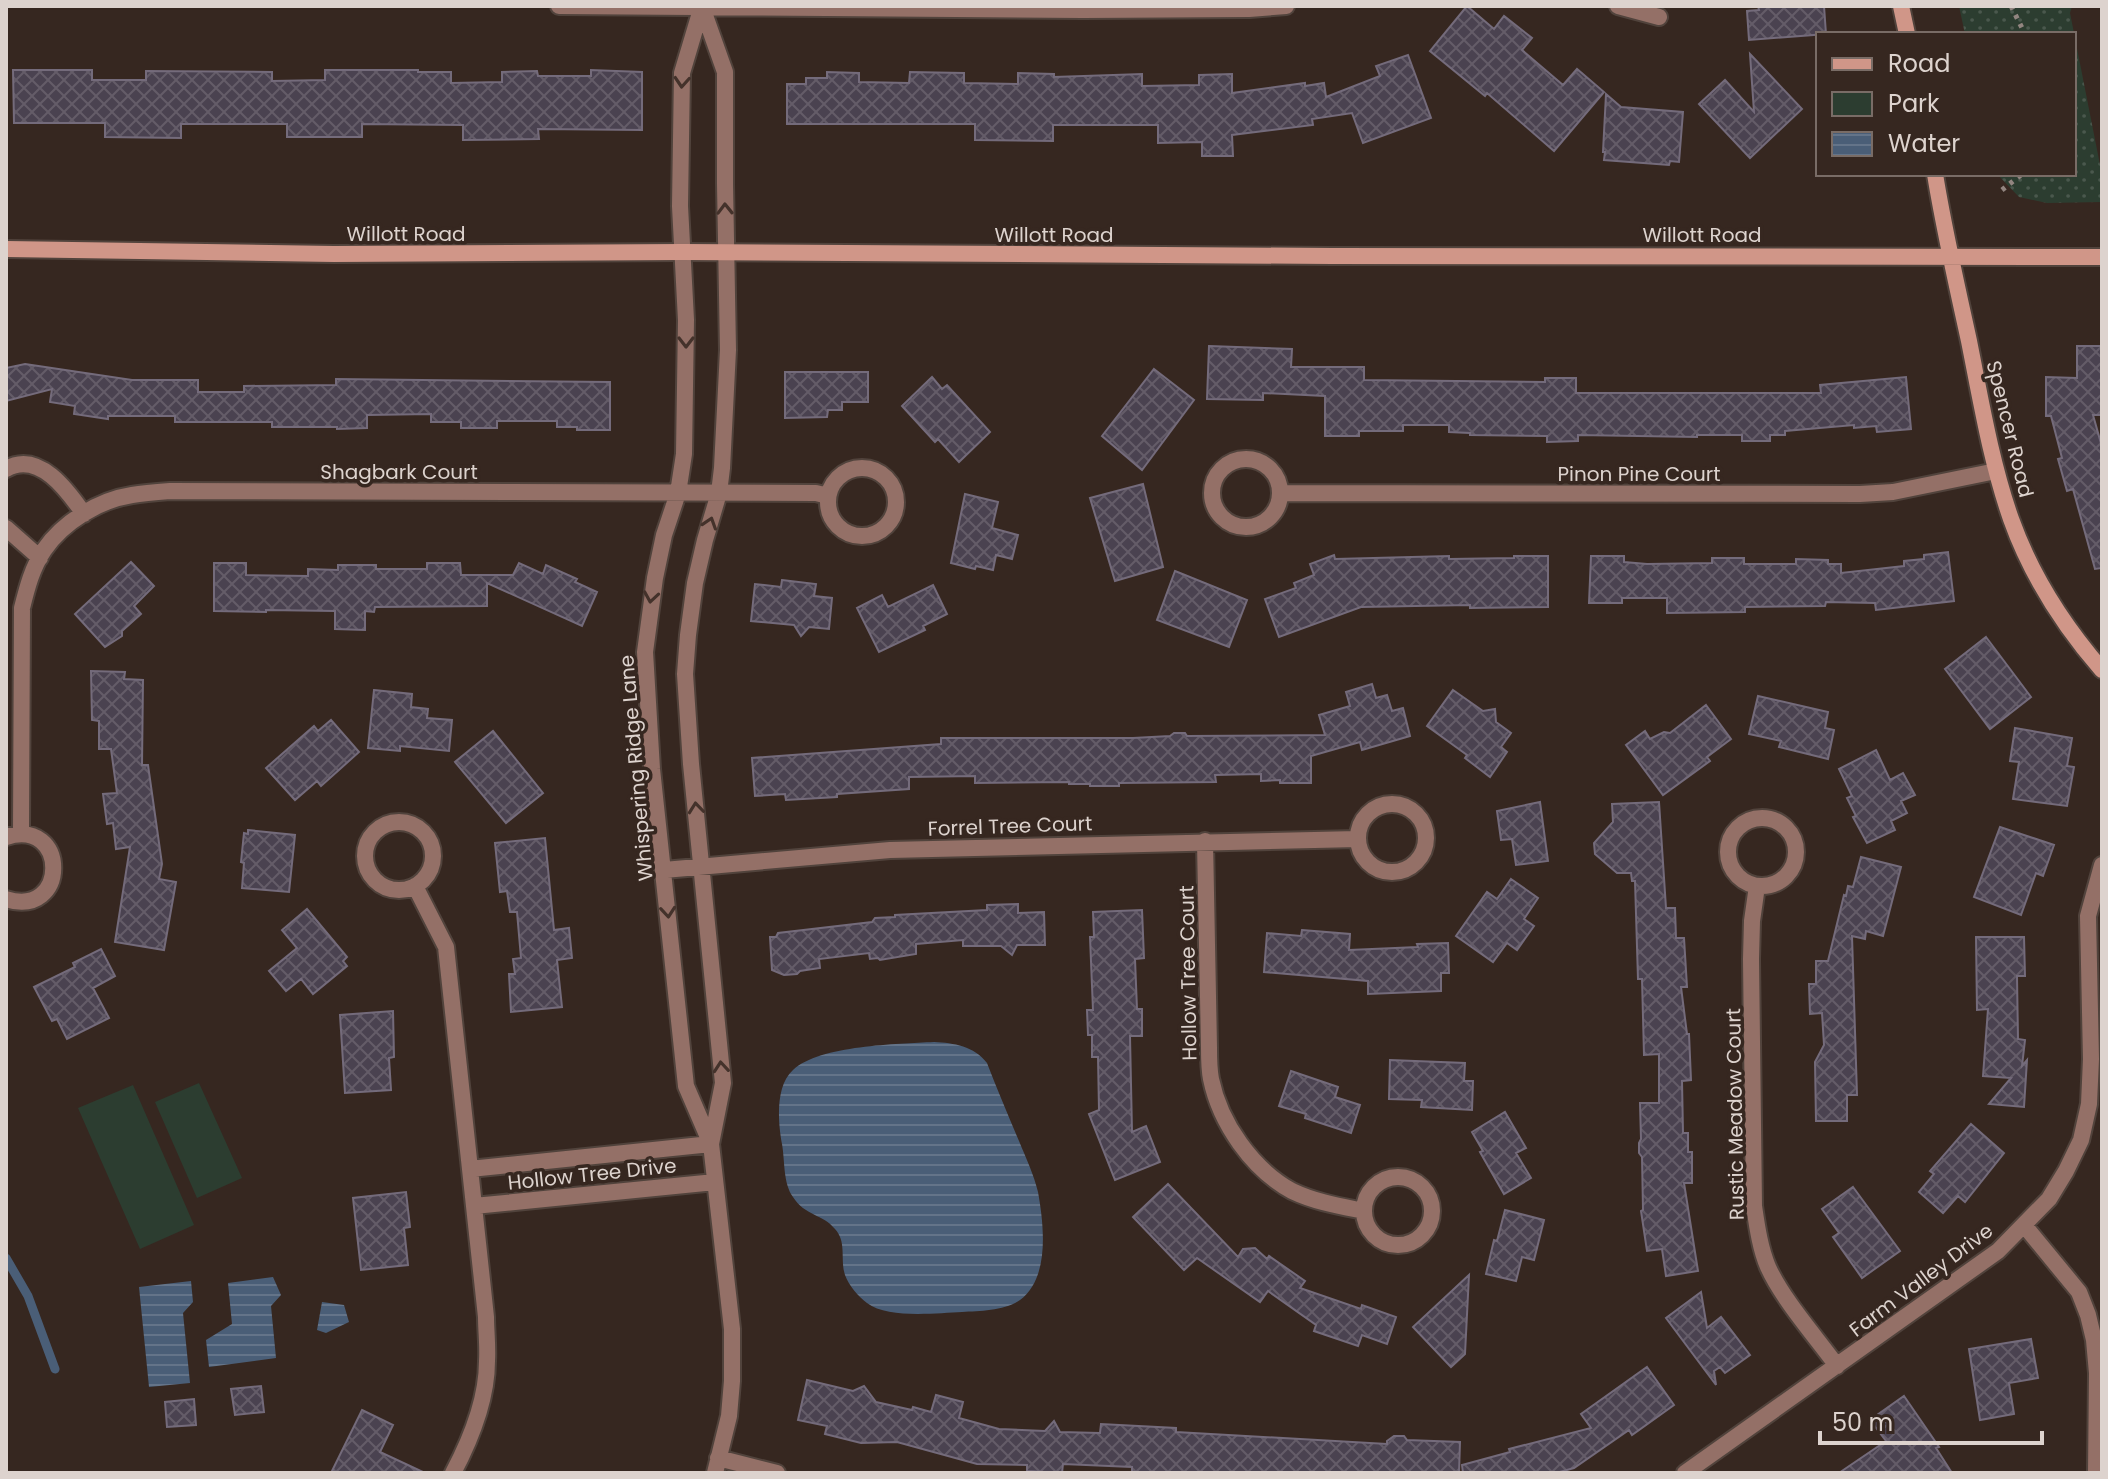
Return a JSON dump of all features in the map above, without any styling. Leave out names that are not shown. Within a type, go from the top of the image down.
[{"type":"main road","points":[[1901,6],[1907,32]]},
{"type":"main road","name":"Spencer Road","points":[[1935,176],[1949,256],[1996,471],[2012,521],[2034,572],[2076,639],[2102,670]]},
{"type":"main road","name":"Willott Road","points":[[6,249],[334,254],[683,252],[2102,257]]},
{"type":"street","points":[[559,6],[1249,9],[1286,6]]},
{"type":"street","name":"Whispering Ridge Lane","points":[[702,6],[682,73],[680,206],[686,320],[686,421],[682,473],[658,563],[645,652],[652,769],[686,1086],[711,1144]]},
{"type":"street","name":"Whispering Ridge Lane","points":[[702,6],[725,72],[728,350],[719,493],[695,583],[685,674],[723,1083],[711,1144],[732,1329],[732,1381],[729,1416],[716,1466]]},
{"type":"street","points":[[1618,6],[1659,17]]},
{"type":"street","points":[[1254,459],[1273,472],[1280,493],[1272,515],[1253,526],[1241,527],[1222,517],[1215,508],[1212,486],[1223,467],[1232,461],[1254,459]]},
{"type":"street","points":[[6,469],[21,465],[43,469],[69,492],[84,514]]},
{"type":"street","points":[[870,469],[880,473],[894,491],[894,514],[879,531],[868,536],[857,536],[837,526],[831,517],[828,496],[832,485],[848,471],[870,469]]},
{"type":"street","name":"Pinon Pine Court","points":[[1280,493],[1860,494],[1893,492],[1996,471]]},
{"type":"street","name":"Shagbark Court","points":[[6,899],[27,902],[38,897],[47,890],[55,869],[53,857],[39,839],[13,836],[22,608],[29,579],[44,550],[62,529],[103,502],[130,495],[170,491],[816,493],[828,496]]},
{"type":"street","points":[[6,528],[40,558]]},
{"type":"street","points":[[1389,804],[1411,810],[1420,817],[1425,827],[1424,850],[1410,868],[1399,872],[1377,869],[1368,862],[1358,839],[1362,821],[1369,813],[1389,804]]},
{"type":"street","points":[[1770,819],[1789,831],[1796,853],[1794,864],[1779,882],[1757,886],[1747,883],[1731,867],[1728,846],[1732,835],[1748,821],[1770,819]]},
{"type":"street","points":[[407,823],[418,828],[432,845],[431,868],[415,886],[406,890],[383,887],[368,872],[365,850],[376,831],[385,825],[407,823]]},
{"type":"street","name":"Forrel Tree Court","points":[[664,870],[890,850],[1358,839]]},
{"type":"street","name":"Hollow Tree Court","points":[[1205,841],[1209,1048],[1211,1078],[1221,1112],[1243,1149],[1291,1190],[1325,1204],[1364,1211]]},
{"type":"street","name":"Farm Valley Drive","points":[[1685,1473],[1998,1251],[2049,1199],[2081,1140],[2089,1104],[2088,916],[2102,865]]},
{"type":"street","points":[[415,886],[446,947],[486,1317],[488,1363],[481,1406],[468,1445],[453,1473]]},
{"type":"street","name":"Rustic Meadow Court","points":[[1757,886],[1751,959],[1754,1206],[1759,1236],[1768,1268],[1837,1366]]},
{"type":"street","name":"Hollow Tree Drive","points":[[470,1169],[711,1144]]},
{"type":"street","points":[[1395,1177],[1416,1182],[1425,1190],[1432,1212],[1430,1223],[1415,1241],[1393,1245],[1373,1235],[1367,1226],[1364,1211],[1368,1194],[1375,1186],[1395,1177]]},
{"type":"street","name":"Hollow Tree Drive","points":[[474,1206],[715,1182]]},
{"type":"street","points":[[2024,1225],[2079,1292],[2088,1315],[2097,1373],[2096,1473]]},
{"type":"street","points":[[716,1466],[777,1473]]},
{"type":"path","points":[[2011,6],[2024,32]]},
{"type":"path","points":[[2002,190],[2020,176]]},
{"type":"green space","points":[[1959,6],[2072,6],[2070,13],[2074,32],[1965,32]]},
{"type":"green space","points":[[2076,43],[2102,175],[2102,202],[2047,203],[2019,197],[1999,176],[2076,176]]},
{"type":"green space","points":[[199,1083],[242,1178],[197,1198],[155,1102]]},
{"type":"green space","points":[[133,1085],[194,1225],[140,1249],[78,1108]]},
{"type":"water","points":[[934,1042],[963,1046],[987,1063],[1038,1192],[1043,1235],[1036,1278],[1020,1300],[1000,1308],[913,1314],[887,1311],[867,1303],[845,1275],[839,1234],[825,1220],[798,1203],[787,1185],[779,1105],[783,1085],[793,1070],[821,1055],[840,1051]]},
{"type":"water","points":[[273,1277],[281,1295],[271,1306],[276,1358],[209,1367],[206,1340],[232,1324],[228,1283]]},
{"type":"water","points":[[191,1281],[193,1302],[183,1313],[190,1383],[149,1387],[139,1287]]},
{"type":"water","points":[[322,1302],[344,1305],[349,1322],[326,1333],[317,1330]]},
{"type":"building","points":[[1467,6],[1494,29],[1504,16],[1532,38],[1522,50],[1563,85],[1577,69],[1604,92],[1554,151],[1487,93],[1485,96],[1430,51]]},
{"type":"building","points":[[1758,6],[1824,6],[1826,32],[1749,40],[1747,11],[1759,10]]},
{"type":"building","points":[[1750,54],[1802,109],[1750,158],[1699,104],[1725,80],[1754,112]]},
{"type":"building","points":[[1408,55],[1431,118],[1363,143],[1352,113],[1312,119],[1313,125],[1232,135],[1233,156],[1202,156],[1202,142],[1158,143],[1158,125],[1053,125],[1053,141],[975,140],[975,124],[787,124],[787,84],[806,84],[806,78],[827,78],[827,72],[859,73],[859,82],[909,83],[910,72],[964,73],[964,83],[1018,84],[1018,73],[1054,74],[1054,77],[1142,74],[1142,86],[1199,85],[1199,75],[1232,74],[1232,93],[1324,83],[1326,97],[1380,76],[1376,66]]},
{"type":"building","points":[[13,70],[92,70],[92,80],[146,80],[146,71],[272,72],[272,81],[325,80],[325,70],[418,70],[451,72],[451,83],[502,82],[502,72],[537,71],[538,76],[591,76],[591,70],[642,72],[642,130],[538,129],[539,139],[463,140],[463,125],[362,124],[362,137],[287,137],[287,124],[181,124],[181,138],[105,137],[105,123],[14,123]]},
{"type":"building","points":[[1606,94],[1621,107],[1683,112],[1679,162],[1670,161],[1669,165],[1604,160]]},
{"type":"building","points":[[1209,346],[1292,349],[1291,367],[1364,367],[1364,380],[1545,382],[1545,378],[1576,378],[1576,393],[1821,393],[1820,385],[1906,377],[1911,429],[1877,432],[1876,426],[1854,428],[1854,425],[1785,431],[1785,435],[1770,435],[1770,441],[1742,441],[1742,435],[1578,435],[1578,441],[1547,442],[1547,436],[1449,432],[1449,425],[1403,425],[1403,431],[1359,431],[1359,436],[1325,436],[1325,396],[1263,393],[1263,400],[1207,399]]},
{"type":"building","points":[[2077,346],[2102,346],[2102,415],[2093,415],[2102,447],[2102,568],[2095,569],[2073,489],[2067,491],[2051,416],[2046,416],[2046,377],[2077,378]]},
{"type":"building","points":[[25,364],[132,380],[198,380],[198,392],[244,392],[244,386],[336,385],[336,379],[610,382],[610,430],[557,427],[557,421],[497,421],[497,428],[461,428],[461,422],[431,422],[431,414],[367,415],[367,428],[337,429],[272,427],[272,422],[175,422],[175,416],[108,416],[108,419],[74,414],[75,406],[50,402],[52,389],[6,401],[6,368]]},
{"type":"building","points":[[1154,369],[1194,400],[1142,470],[1102,436]]},
{"type":"building","points":[[785,372],[868,372],[868,402],[842,402],[842,410],[828,410],[827,417],[785,418]]},
{"type":"building","points":[[932,377],[942,389],[947,385],[990,432],[959,462],[938,439],[935,442],[902,406]]},
{"type":"building","points":[[1143,484],[1163,567],[1115,581],[1090,498]]},
{"type":"building","points":[[965,494],[998,502],[992,528],[1018,535],[1012,559],[996,555],[993,570],[951,563]]},
{"type":"building","points":[[1948,552],[1954,601],[1876,610],[1875,603],[1826,602],[1825,606],[1745,607],[1745,612],[1667,613],[1667,598],[1622,598],[1622,603],[1589,603],[1591,556],[1624,556],[1624,562],[1647,564],[1712,563],[1712,558],[1744,558],[1744,564],[1796,564],[1796,559],[1828,560],[1828,564],[1841,564],[1841,573],[1904,566],[1904,561]]},
{"type":"building","points":[[1334,555],[1335,559],[1548,556],[1548,607],[1361,607],[1279,637],[1265,599],[1296,588],[1294,583],[1314,575],[1310,564]]},
{"type":"building","points":[[131,562],[154,586],[134,606],[141,614],[122,631],[122,636],[105,647],[75,614]]},
{"type":"building","points":[[214,563],[246,563],[246,575],[308,576],[308,569],[338,570],[338,565],[427,569],[427,563],[460,563],[461,575],[513,575],[519,563],[543,574],[546,565],[597,592],[582,626],[487,583],[487,606],[375,607],[374,612],[365,611],[365,630],[335,629],[335,611],[214,611]]},
{"type":"building","points":[[1175,571],[1247,600],[1229,647],[1157,620]]},
{"type":"building","points":[[782,580],[816,584],[814,596],[832,598],[829,629],[809,627],[801,636],[794,625],[751,621],[755,584],[781,587]]},
{"type":"building","points":[[933,585],[947,614],[923,626],[925,630],[879,652],[857,608],[882,595],[888,607]]},
{"type":"building","points":[[1986,637],[2031,697],[1990,729],[1945,669]]},
{"type":"building","points":[[91,671],[125,672],[124,679],[143,680],[142,765],[148,765],[162,864],[159,879],[176,882],[164,950],[115,942],[130,847],[116,849],[113,823],[107,824],[103,794],[117,793],[111,749],[99,749],[99,721],[92,720]]},
{"type":"building","points":[[1372,684],[1376,698],[1387,695],[1392,711],[1403,708],[1410,736],[1362,750],[1360,742],[1311,756],[1311,783],[1261,781],[1261,774],[1215,775],[1216,782],[1119,783],[1119,786],[1069,782],[975,783],[975,776],[909,777],[909,789],[786,800],[785,794],[755,796],[752,758],[941,744],[941,738],[1133,738],[1170,736],[1174,733],[1185,733],[1187,736],[1325,735],[1319,715],[1350,706],[1346,692]]},
{"type":"building","points":[[374,690],[412,694],[411,707],[428,709],[427,718],[452,720],[449,751],[400,746],[400,751],[368,748]]},
{"type":"building","points":[[1453,690],[1483,711],[1495,709],[1496,722],[1511,733],[1501,747],[1507,752],[1490,777],[1465,758],[1467,755],[1427,726]]},
{"type":"building","points":[[1758,696],[1828,712],[1825,728],[1834,730],[1828,759],[1779,747],[1781,741],[1749,734]]},
{"type":"building","points":[[1706,705],[1731,739],[1707,757],[1710,761],[1663,795],[1626,745],[1645,731],[1650,739],[1664,732],[1670,733]]},
{"type":"building","points":[[331,720],[359,752],[321,786],[317,781],[295,800],[266,768],[314,726],[318,731]]},
{"type":"building","points":[[2015,728],[2072,738],[2067,766],[2074,767],[2067,806],[2013,799],[2019,762],[2010,761]]},
{"type":"building","points":[[493,731],[543,793],[506,823],[455,762]]},
{"type":"building","points":[[1876,750],[1890,780],[1903,773],[1915,795],[1901,801],[1907,813],[1891,821],[1895,830],[1867,843],[1853,817],[1856,816],[1847,798],[1852,796],[1839,769]]},
{"type":"building","points":[[1540,802],[1548,861],[1516,865],[1512,839],[1501,840],[1497,811]]},
{"type":"building","points":[[1659,802],[1666,908],[1675,908],[1676,938],[1684,938],[1687,987],[1681,987],[1689,1034],[1691,1080],[1682,1081],[1683,1133],[1688,1133],[1688,1152],[1692,1152],[1692,1183],[1684,1183],[1698,1271],[1666,1276],[1662,1249],[1647,1251],[1641,1211],[1640,1103],[1659,1103],[1659,1054],[1644,1055],[1635,881],[1632,881],[1631,873],[1617,873],[1595,854],[1594,843],[1613,822],[1612,804]]},
{"type":"building","points":[[2000,827],[2054,845],[2043,876],[2036,873],[2021,915],[1974,897]]},
{"type":"building","points":[[248,830],[295,835],[289,892],[242,888],[244,833],[248,834]]},
{"type":"building","points":[[545,838],[554,930],[569,928],[572,958],[557,960],[562,1007],[511,1012],[509,974],[515,974],[513,959],[521,958],[517,912],[510,912],[507,891],[500,892],[495,843]]},
{"type":"building","points":[[1861,857],[1901,867],[1883,936],[1866,931],[1865,939],[1852,936],[1857,1095],[1847,1095],[1847,1121],[1816,1121],[1815,1062],[1824,1045],[1822,1013],[1810,1014],[1809,984],[1816,984],[1816,961],[1828,961],[1844,895],[1848,886],[1853,887]]},
{"type":"building","points":[[1511,879],[1538,898],[1524,919],[1534,926],[1517,950],[1507,943],[1493,962],[1456,936],[1487,892],[1497,899]]},
{"type":"building","points":[[1018,904],[1018,913],[1044,912],[1045,945],[1017,945],[1012,955],[1001,946],[963,946],[963,940],[916,944],[916,954],[880,960],[870,959],[869,953],[819,959],[820,968],[797,974],[784,975],[772,970],[770,937],[776,937],[778,933],[872,922],[875,918],[895,915],[987,910],[987,905]]},
{"type":"building","points":[[307,909],[347,957],[343,961],[347,966],[313,994],[301,979],[286,991],[269,971],[297,948],[282,930]]},
{"type":"building","points":[[1142,910],[1144,958],[1135,959],[1137,1009],[1142,1009],[1142,1036],[1130,1036],[1132,1132],[1146,1126],[1160,1162],[1115,1180],[1089,1114],[1099,1110],[1098,1057],[1092,1057],[1092,1035],[1088,1035],[1087,1010],[1093,1010],[1090,937],[1094,937],[1093,912]]},
{"type":"building","points":[[1302,930],[1350,934],[1349,950],[1448,943],[1449,973],[1441,973],[1441,991],[1368,994],[1368,981],[1264,972],[1267,933],[1301,936]]},
{"type":"building","points":[[1976,937],[2024,937],[2025,976],[2017,976],[2018,1039],[2025,1040],[2022,1066],[2027,1060],[2024,1107],[1989,1104],[2011,1078],[1983,1076],[1988,1009],[1977,1010]]},
{"type":"building","points":[[101,949],[115,976],[93,988],[109,1018],[67,1039],[57,1019],[52,1021],[34,987],[75,967],[73,963]]},
{"type":"building","points":[[393,1011],[394,1057],[389,1058],[391,1090],[345,1093],[340,1015]]},
{"type":"building","points":[[1390,1060],[1465,1063],[1464,1081],[1473,1081],[1472,1110],[1421,1107],[1422,1100],[1389,1099]]},
{"type":"building","points":[[1291,1071],[1338,1087],[1335,1097],[1360,1105],[1351,1133],[1279,1106]]},
{"type":"building","points":[[1505,1112],[1526,1148],[1516,1153],[1531,1178],[1504,1194],[1472,1132]]},
{"type":"building","points":[[1971,1124],[2004,1153],[1965,1202],[1958,1196],[1943,1213],[1919,1192],[1934,1174],[1930,1171]]},
{"type":"building","points":[[1168,1184],[1238,1257],[1243,1249],[1255,1248],[1267,1259],[1269,1256],[1305,1281],[1300,1288],[1361,1309],[1362,1305],[1396,1317],[1387,1344],[1362,1335],[1358,1346],[1314,1331],[1316,1325],[1268,1291],[1260,1302],[1197,1258],[1184,1270],[1133,1217]]},
{"type":"building","points":[[1853,1187],[1900,1251],[1862,1278],[1833,1237],[1839,1233],[1822,1209]]},
{"type":"building","points":[[406,1192],[410,1227],[404,1228],[408,1265],[361,1270],[353,1198]]},
{"type":"building","points":[[1505,1210],[1544,1220],[1534,1260],[1522,1257],[1516,1281],[1486,1274]]},
{"type":"building","points":[[1469,1275],[1465,1354],[1451,1367],[1413,1327]]},
{"type":"building","points":[[1701,1292],[1707,1328],[1721,1317],[1750,1355],[1725,1373],[1720,1367],[1714,1371],[1716,1385],[1666,1318]]},
{"type":"building","points":[[2031,1339],[2038,1378],[2009,1383],[2014,1414],[1980,1420],[1969,1349]]},
{"type":"building","points":[[1647,1367],[1674,1405],[1632,1435],[1629,1430],[1574,1468],[1556,1473],[1463,1473],[1462,1465],[1510,1452],[1509,1449],[1591,1428],[1581,1414]]},
{"type":"building","points":[[807,1380],[853,1391],[864,1386],[876,1402],[912,1410],[913,1407],[931,1412],[936,1395],[963,1402],[959,1418],[999,1429],[1045,1431],[1054,1421],[1060,1432],[1100,1433],[1101,1424],[1176,1428],[1176,1432],[1387,1444],[1394,1436],[1404,1436],[1407,1440],[1460,1442],[1459,1473],[1132,1473],[1132,1467],[1063,1464],[1062,1473],[1027,1471],[1027,1465],[977,1464],[897,1442],[861,1443],[825,1434],[827,1426],[798,1420]]},
{"type":"building","points":[[261,1386],[264,1412],[235,1415],[231,1389]]},
{"type":"building","points":[[1904,1396],[1939,1447],[1936,1448],[1952,1473],[1839,1473],[1886,1441],[1870,1420]]},
{"type":"building","points":[[194,1399],[196,1425],[167,1427],[165,1402]]},
{"type":"building","points":[[362,1410],[393,1425],[380,1452],[425,1473],[331,1473]]},
{"type":"waterway","points":[[6,1258],[28,1296],[55,1369]]}]
